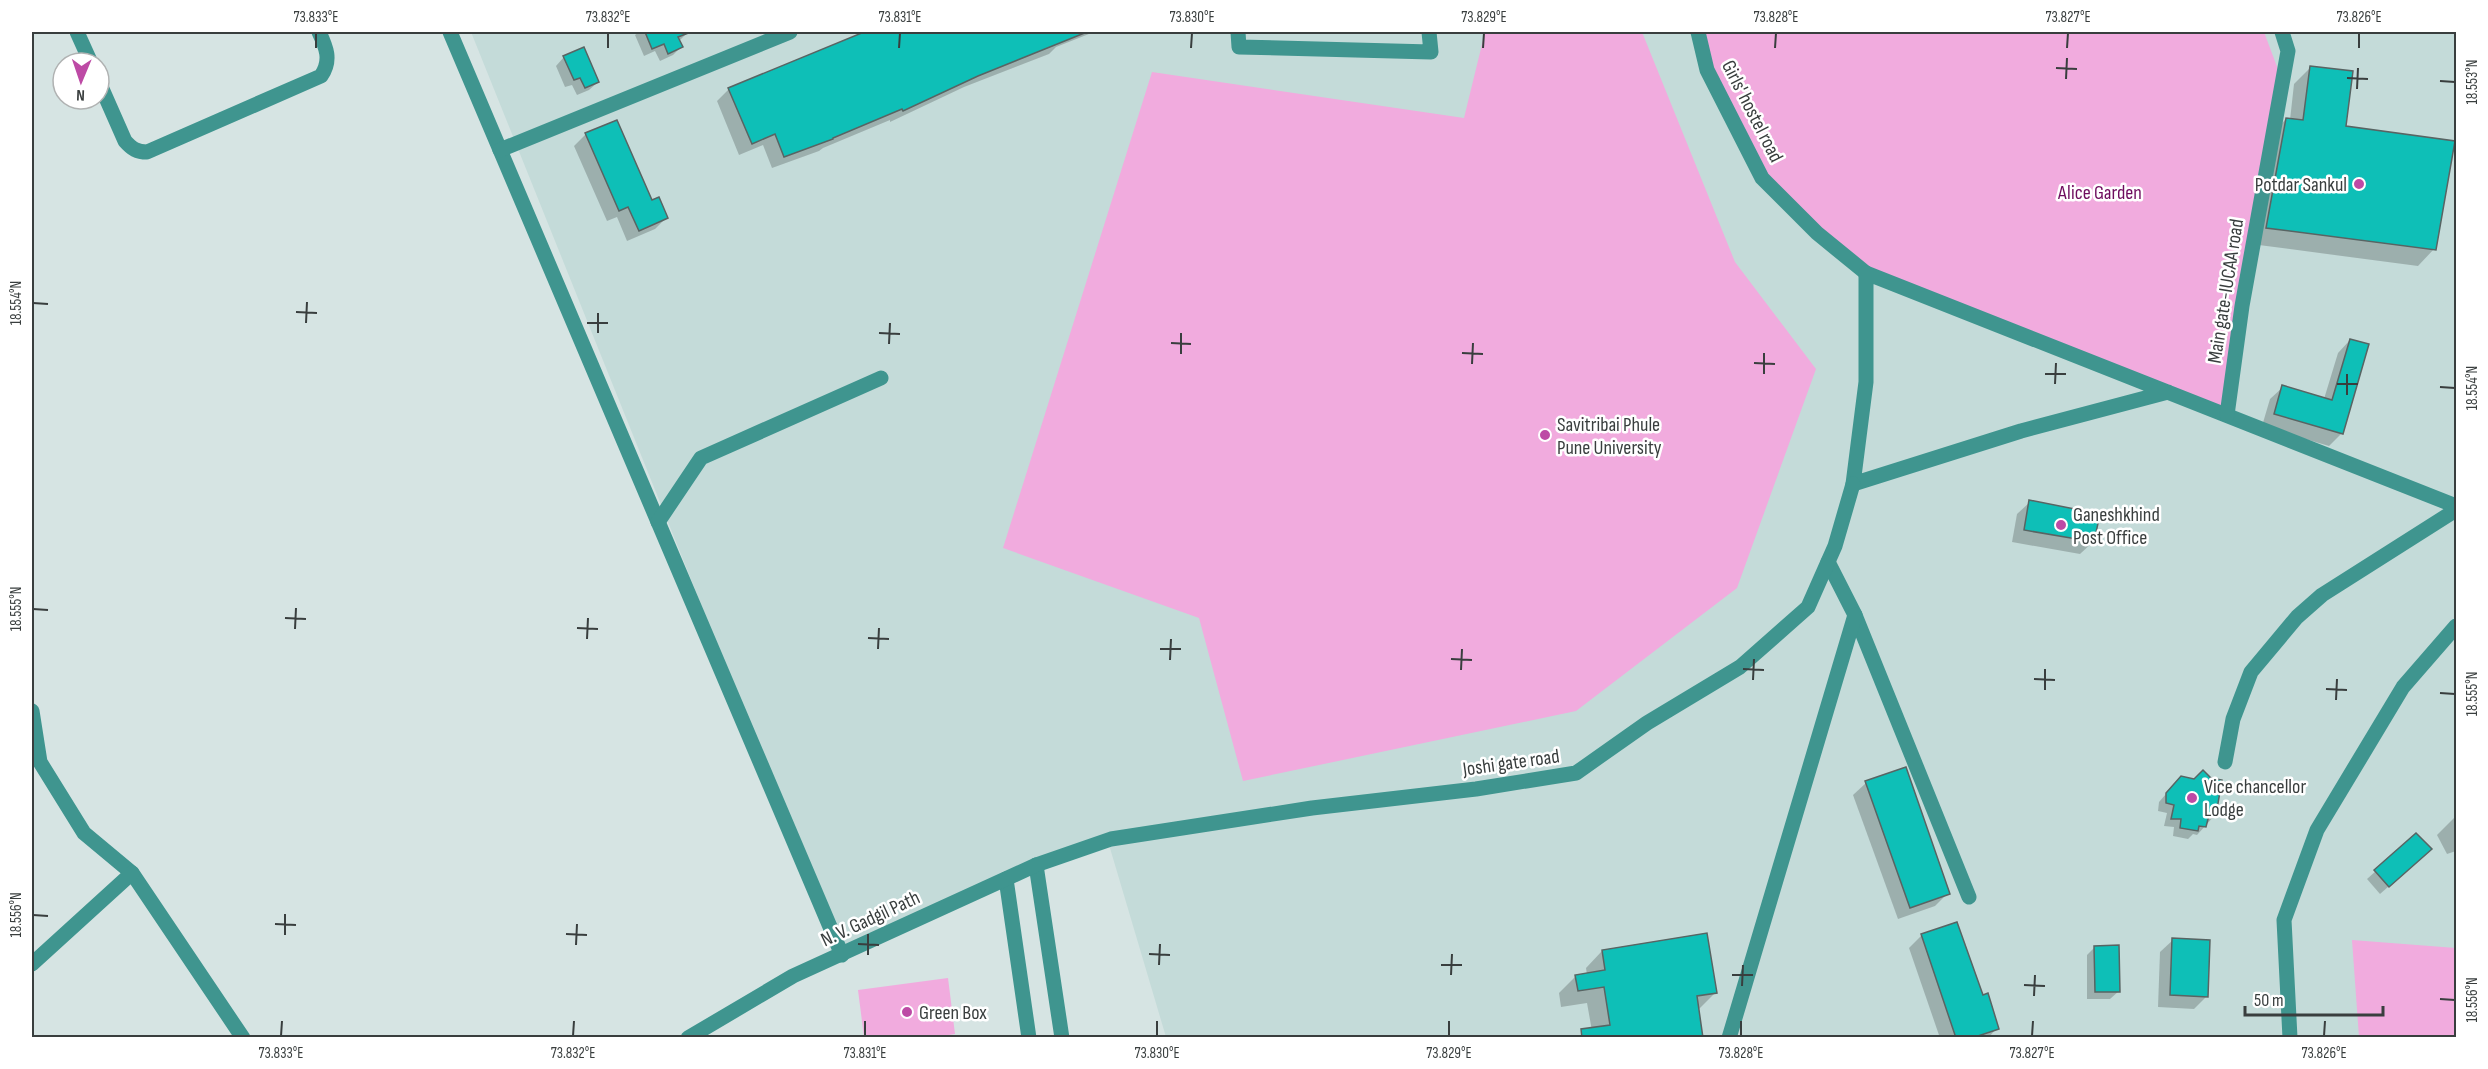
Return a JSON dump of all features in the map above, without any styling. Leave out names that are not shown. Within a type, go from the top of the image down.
[{"type":"street","points":[[77,32],[86,51]]},
{"type":"street","points":[[111,109],[125,141],[131,148],[139,152],[147,152],[321,76],[328,55],[320,32]]},
{"type":"street","points":[[450,32],[842,955]]},
{"type":"street","points":[[752,47],[754,32]]},
{"type":"street","points":[[500,150],[790,32]]},
{"type":"street","points":[[1238,32],[1239,47],[1431,52],[1429,32]]},
{"type":"street","name":"Girls' hostel road","points":[[1698,32],[1707,70],[1762,178],[1817,233],[1866,273],[2457,508]]},
{"type":"street","name":"Main gate-IUCAA road","points":[[2227,415],[2242,306],[2288,51],[2282,32]]},
{"type":"street","name":"Joshi gate road","points":[[1111,839],[1312,808],[1476,789],[1576,773],[1647,723],[1740,667],[1808,607],[1835,546],[1853,484],[1866,382],[1866,273]]},
{"type":"street","points":[[658,522],[701,458],[881,378]]},
{"type":"street","points":[[1853,484],[2021,431],[2168,392]]},
{"type":"street","points":[[2225,762],[2233,719],[2251,672],[2297,617],[2322,595],[2457,508]]},
{"type":"street","points":[[1828,562],[1855,615],[1969,897]]},
{"type":"street","points":[[1729,1038],[1855,615]]},
{"type":"street","points":[[2290,1038],[2284,920],[2317,830],[2403,687],[2457,626]]},
{"type":"street","points":[[32,711],[40,762],[84,833],[132,873],[243,1038]]},
{"type":"street","name":"N. V. Gadgil Path","points":[[688,1038],[793,976],[1036,865],[1111,839]]},
{"type":"street","points":[[1036,865],[1062,1038]]},
{"type":"street","points":[[32,964],[132,873]]},
{"type":"street","points":[[1006,879],[1029,1038]]},
{"type":"shaded area","name":"Savitribai Phule Pune University","points":[[471,32],[2456,32],[2456,1037],[1166,1037],[1107,838],[842,955]]},
{"type":"green space","points":[[1485,32],[1642,32],[1735,262],[1816,369],[1737,588],[1576,711],[1243,781],[1199,618],[1003,548],[1152,72],[1464,118]]},
{"type":"green space","name":"Alice Garden","points":[[1701,32],[2264,32],[2282,80],[2227,415],[1866,273],[1762,178],[1707,70]]},
{"type":"green space","points":[[2352,940],[2456,948],[2456,1037],[2359,1037]]},
{"type":"green space","name":"Green Box","points":[[948,978],[955,1034],[929,1038],[864,1037],[858,990]]},
{"type":"building","points":[[645,32],[691,32],[678,37],[683,47],[668,54],[664,44],[652,49]]},
{"type":"building","points":[[864,32],[1087,32],[978,76],[903,111],[902,109],[784,157],[775,134],[752,144],[728,88]]},
{"type":"building","points":[[584,47],[599,82],[585,88],[580,78],[574,80],[563,56]]},
{"type":"building","name":"Potdar Sankul","points":[[2310,66],[2353,71],[2346,126],[2455,141],[2436,250],[2266,228],[2286,118],[2303,120]]},
{"type":"building","points":[[617,120],[652,200],[659,197],[668,218],[639,231],[628,207],[619,211],[585,133]]},
{"type":"building","points":[[2350,339],[2369,344],[2343,434],[2274,414],[2282,385],[2332,400]]},
{"type":"building","name":"Ganeshkhind Post Office","points":[[2029,500],[2100,514],[2094,542],[2024,530]]},
{"type":"building","points":[[1906,767],[1950,894],[1910,908],[1865,781]]},
{"type":"building","name":"Vice chancellor Lodge","points":[[2203,770],[2211,778],[2222,780],[2216,815],[2209,815],[2206,827],[2199,826],[2198,831],[2180,828],[2181,819],[2171,819],[2174,805],[2166,803],[2166,793],[2181,776],[2194,779]]},
{"type":"building","points":[[2416,833],[2432,849],[2389,887],[2374,870]]},
{"type":"building","points":[[1957,922],[1983,995],[1988,993],[1999,1029],[1972,1038],[1956,1038],[1921,934]]},
{"type":"building","points":[[1707,933],[1717,993],[1697,996],[1703,1038],[1582,1038],[1581,1029],[1610,1025],[1604,987],[1578,991],[1575,975],[1605,970],[1602,950]]},
{"type":"building","points":[[2172,938],[2210,940],[2208,997],[2170,995]]},
{"type":"building","points":[[2119,945],[2120,992],[2095,992],[2094,946]]},
{"type":"place","name":"Potdar Sankul","points":[[2359,184]]},
{"type":"place","name":"Savitribai Phule Pune University","points":[[1545,435]]},
{"type":"place","name":"Ganeshkhind Post Office","points":[[2061,525]]},
{"type":"place","name":"Vice chancellor Lodge","points":[[2192,798]]},
{"type":"place","name":"Green Box","points":[[907,1012]]}]
